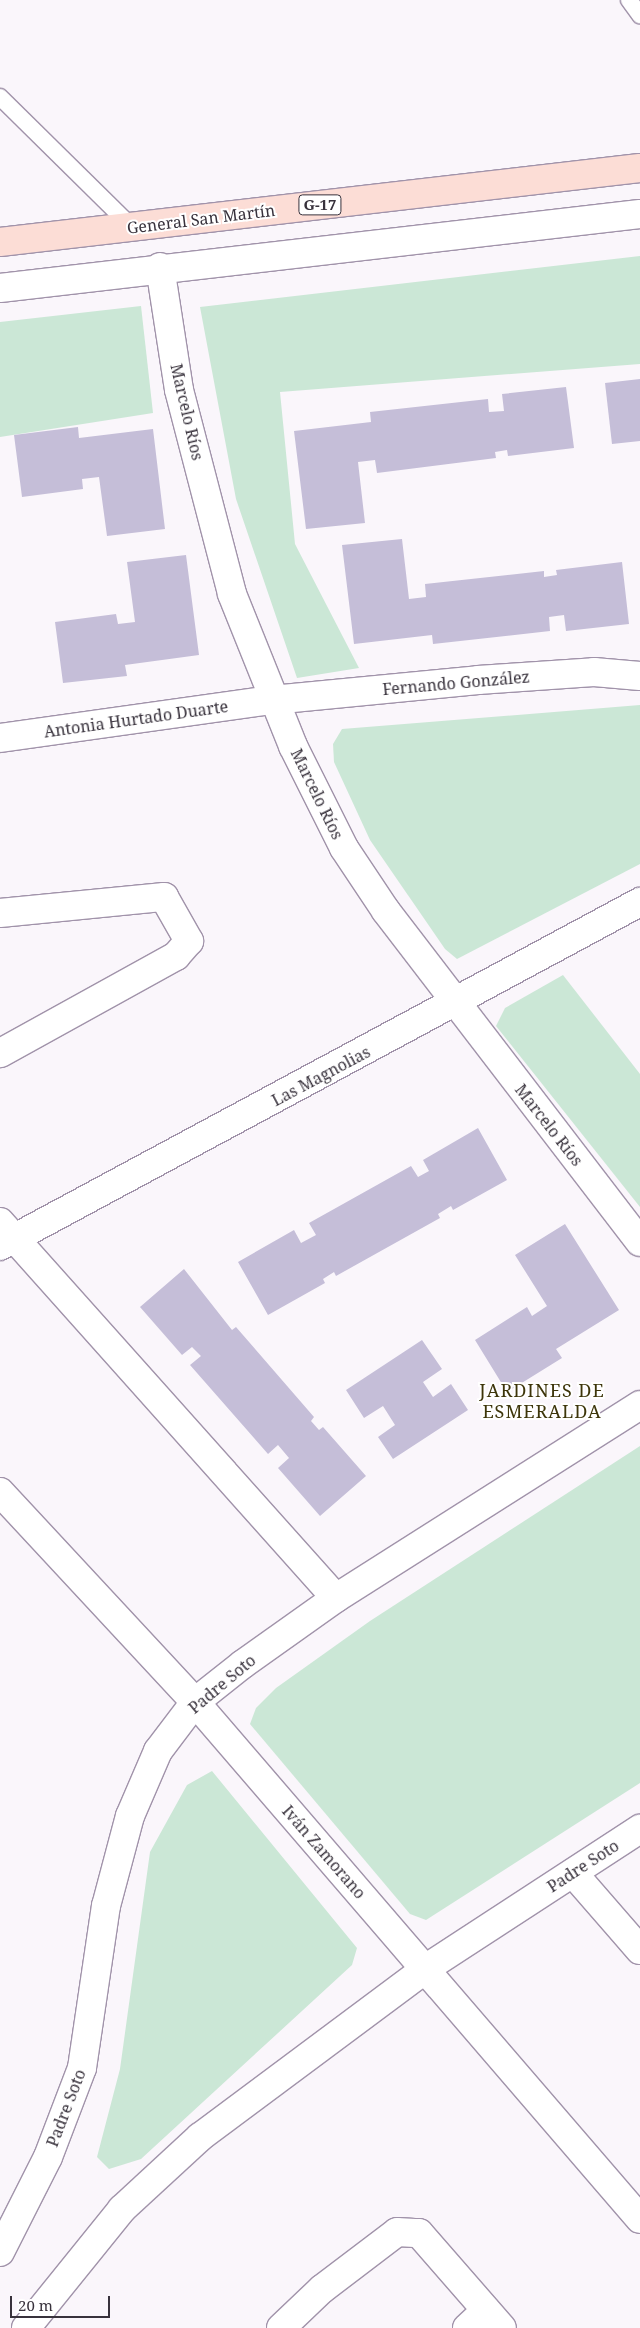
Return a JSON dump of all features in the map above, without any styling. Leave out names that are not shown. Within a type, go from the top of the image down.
[{"type":"main road","name":"General San Martín","points":[[0,242],[640,168]]},
{"type":"street","points":[[0,288],[160,267],[640,214]]},
{"type":"street","name":"Marcelo Ríos","points":[[160,267],[179,390],[225,566],[272,700],[344,848],[454,1004],[640,1242]]},
{"type":"street","name":"Fernando González","points":[[272,700],[478,680],[594,672],[640,676]]},
{"type":"street","name":"Antonia Hurtado Duarte","points":[[0,738],[272,700]]},
{"type":"street","points":[[0,913],[164,897],[188,941],[176,956],[0,1053]]},
{"type":"street","name":"Las Magnolias","points":[[5,1236],[454,1004],[640,902]]},
{"type":"street","points":[[5,1236],[336,1598]]},
{"type":"street","name":"Padre Soto","points":[[0,2252],[48,2156],[82,2068],[106,1906],[130,1816],[158,1751],[195,1702],[336,1598],[640,1405]]},
{"type":"street","name":"Iván Zamorano","points":[[0,1492],[195,1702],[640,2219]]},
{"type":"street","name":"Padre Soto","points":[[26,2328],[122,2209],[200,2137],[426,1969],[640,1829]]},
{"type":"street","points":[[572,1873],[640,1950]]},
{"type":"street","points":[[281,2328],[322,2289],[397,2232],[419,2233],[485,2322]]},
{"type":"lane","points":[[629,0],[640,15]]},
{"type":"lane","points":[[0,97],[132,226]]},
{"type":"green space","points":[[640,256],[640,364],[280,392],[295,544],[359,668],[297,678],[236,499],[200,307]]},
{"type":"green space","points":[[141,306],[153,413],[0,437],[0,322]]},
{"type":"green space","points":[[640,705],[640,864],[457,959],[445,949],[370,840],[334,762],[333,744],[342,729]]},
{"type":"green space","points":[[563,975],[640,1074],[640,1207],[496,1026],[505,1008]]},
{"type":"green space","points":[[640,1446],[640,1783],[426,1920],[410,1914],[250,1724],[256,1708],[276,1688],[370,1621]]},
{"type":"green space","points":[[212,1771],[357,1948],[352,1965],[141,2159],[109,2169],[97,2157],[120,2069],[150,1852],[187,1785]]},
{"type":"building","points":[[640,379],[640,441],[612,444],[605,383]]},
{"type":"building","points":[[566,387],[574,448],[508,456],[507,450],[495,452],[496,458],[377,473],[375,460],[358,462],[365,523],[306,529],[294,431],[371,422],[370,412],[488,399],[489,412],[504,411],[502,394]]},
{"type":"building","points":[[78,427],[79,438],[153,429],[165,529],[107,536],[99,477],[82,479],[83,489],[22,497],[14,435]]},
{"type":"building","points":[[402,539],[409,599],[426,597],[425,584],[544,571],[544,577],[557,575],[556,570],[622,562],[629,624],[566,631],[564,615],[549,617],[550,631],[433,644],[432,635],[354,644],[342,545]]},
{"type":"building","points":[[186,555],[199,655],[125,665],[127,676],[63,683],[55,622],[116,614],[118,624],[135,622],[127,562]]},
{"type":"building","points":[[478,1128],[507,1180],[453,1210],[451,1206],[438,1214],[440,1218],[336,1276],[334,1272],[323,1279],[325,1283],[268,1315],[238,1262],[294,1230],[301,1243],[316,1235],[309,1223],[411,1166],[418,1177],[429,1171],[423,1160]]},
{"type":"building","points":[[565,1224],[619,1310],[556,1349],[562,1358],[507,1392],[475,1340],[527,1307],[532,1316],[547,1306],[515,1255]]},
{"type":"building","points":[[184,1269],[232,1330],[236,1327],[314,1417],[311,1421],[319,1430],[323,1427],[366,1476],[320,1516],[278,1468],[289,1458],[278,1445],[268,1454],[190,1365],[201,1356],[192,1347],[182,1355],[140,1307]]},
{"type":"building","points":[[422,1340],[442,1369],[423,1382],[433,1397],[451,1384],[468,1410],[393,1459],[378,1437],[395,1425],[383,1406],[364,1418],[346,1390]]},
{"type":"district","name":"JARDINES DE ESMERALDA","points":[[542,1401]]}]
